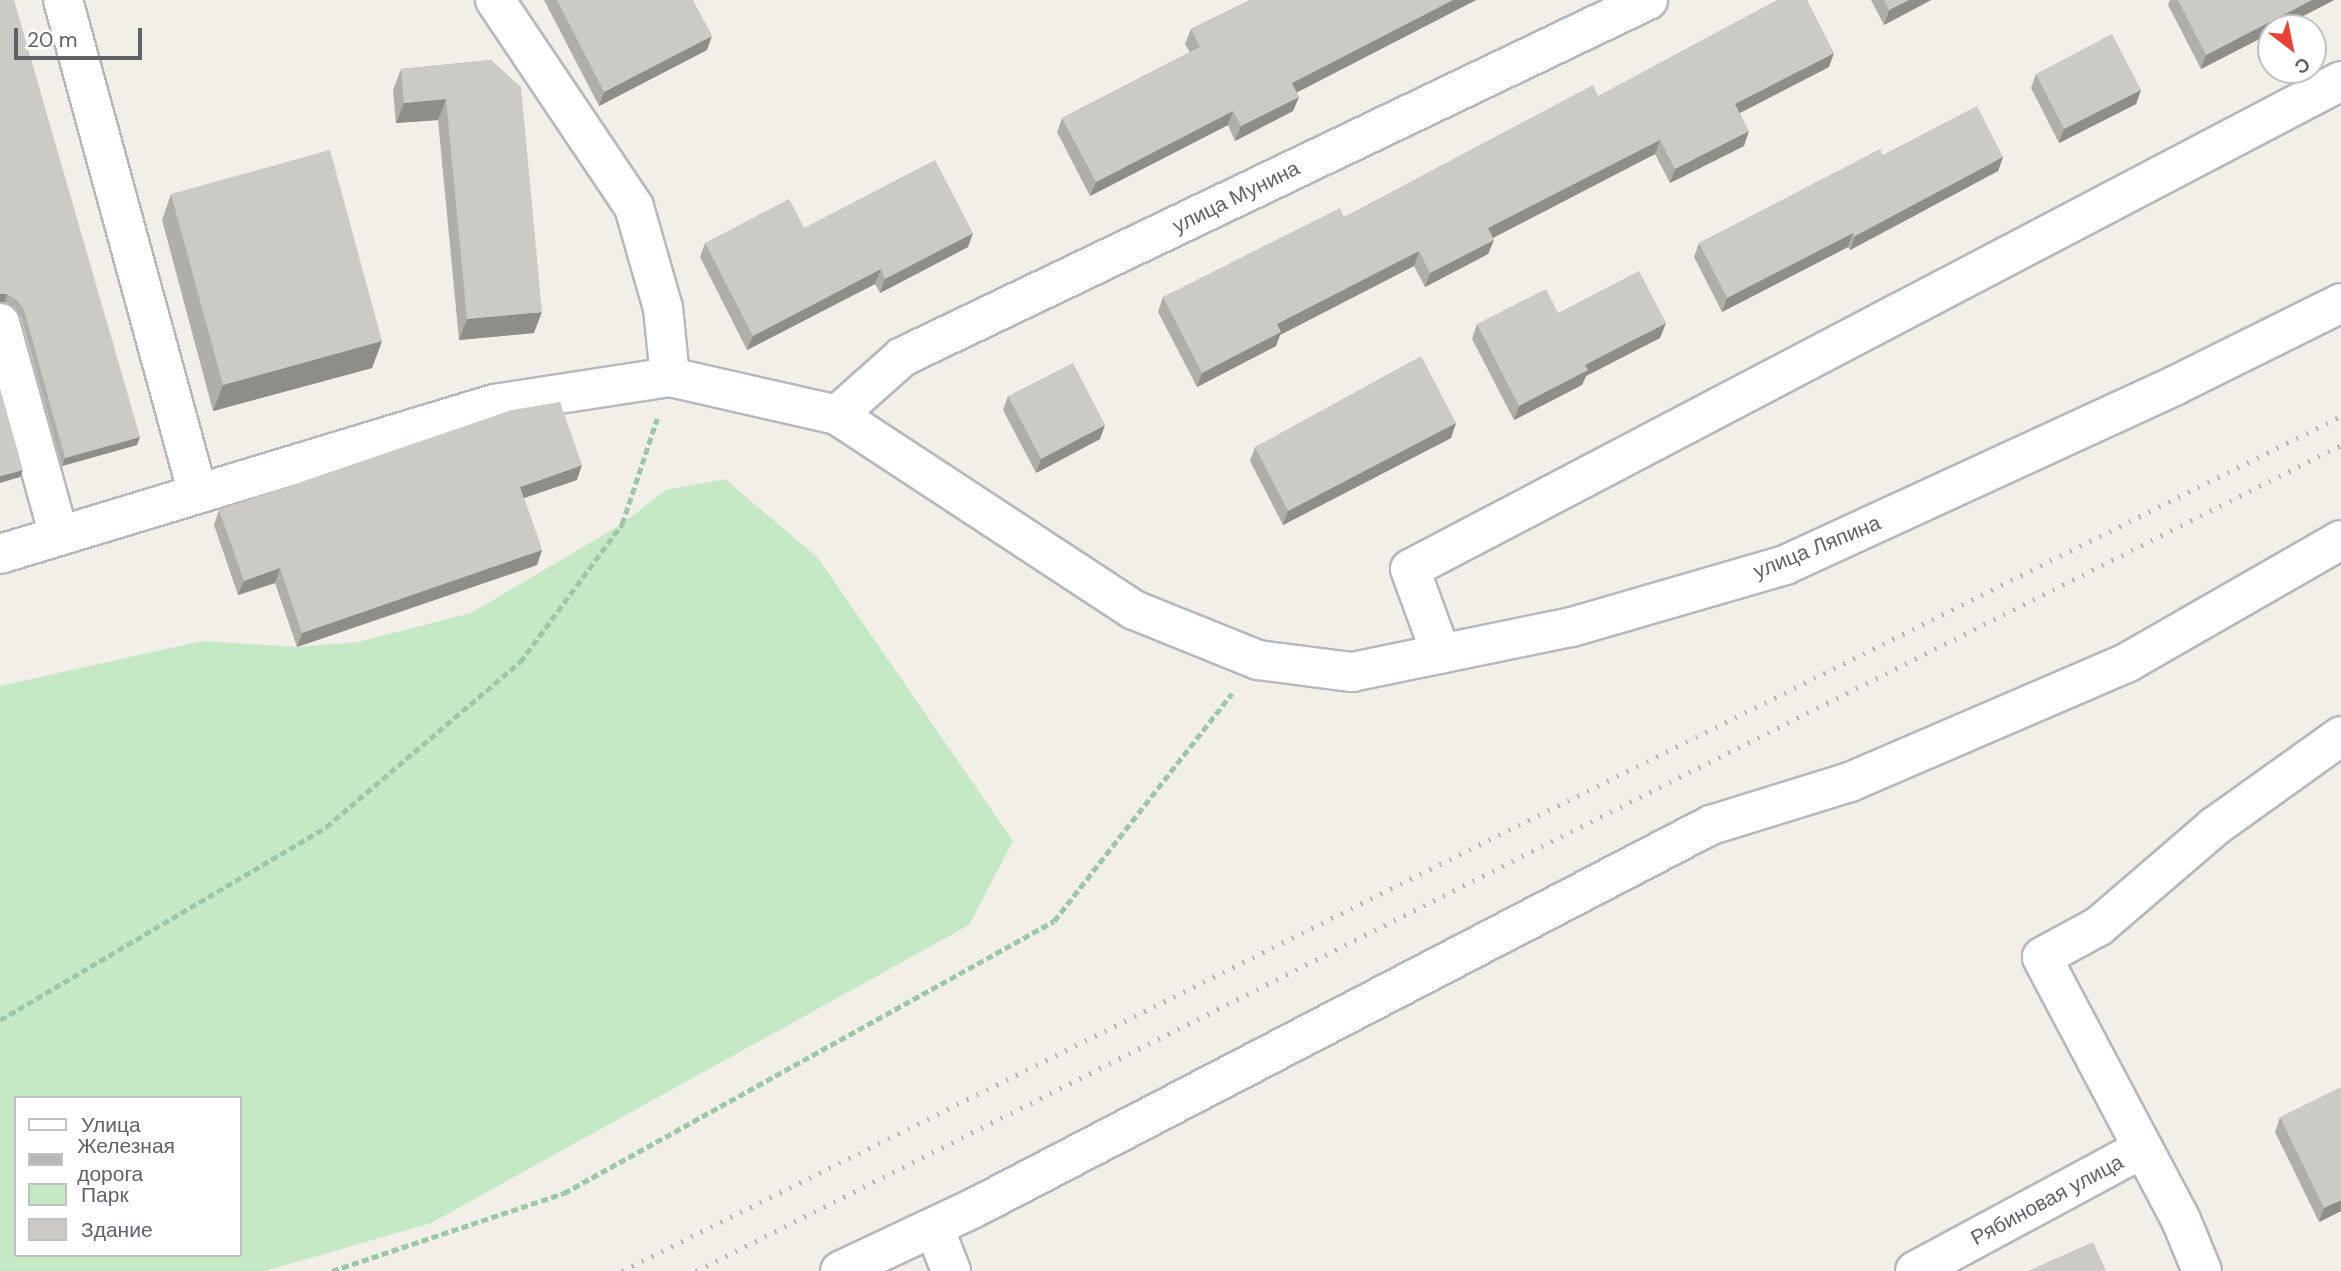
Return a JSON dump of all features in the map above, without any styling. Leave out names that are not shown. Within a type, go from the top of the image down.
[{"type":"street","points":[[63,0],[198,494]]},
{"type":"street","points":[[495,0],[634,207],[663,308],[670,377]]},
{"type":"street","name":"улица Мунина","points":[[837,415],[902,358],[1648,0]]},
{"type":"street","points":[[1441,654],[1410,569],[2341,81]]},
{"type":"street","name":"улица Ляпина","points":[[837,415],[1134,610],[1258,660],[1352,672],[1572,627],[1785,565],[2176,385],[2341,303]]},
{"type":"street","points":[[0,323],[59,536]]},
{"type":"street","points":[[0,554],[494,404],[670,377],[837,415]]},
{"type":"street","points":[[840,1271],[934,1227],[1712,825],[1850,782],[2128,662],[2341,540]]},
{"type":"street","name":"Рябиновая улица","points":[[2202,1271],[2180,1220],[2042,957],[2099,926],[2214,827],[2341,736]]},
{"type":"street","name":"Рябиновая улица","points":[[1915,1271],[2143,1148]]},
{"type":"street","points":[[934,1227],[951,1271]]},
{"type":"path","points":[[0,1020],[326,827],[520,662],[622,524],[670,377]]},
{"type":"path","points":[[332,1271],[564,1193],[1054,921],[1258,660]]},
{"type":"green space","points":[[725,479],[818,558],[1013,841],[969,925],[431,1223],[265,1271],[0,1271],[0,686],[202,641],[297,647],[358,642],[471,613],[622,524],[666,490]]},
{"type":"building","points":[[0,0],[14,0],[140,437],[65,458],[24,310],[17,300],[7,294],[0,294]]},
{"type":"building","points":[[557,0],[693,0],[712,36],[604,92]]},
{"type":"building","points":[[1250,0],[1453,0],[1292,83],[1299,97],[1241,126],[1233,111],[1096,182],[1062,118],[1200,47],[1191,29]]},
{"type":"building","points":[[1777,0],[1807,0],[1834,53],[1735,104],[1749,131],[1675,169],[1660,140],[1488,228],[1494,240],[1430,273],[1419,251],[1277,324],[1281,332],[1202,373],[1163,297],[1340,208],[1344,217],[1593,85],[1598,96]]},
{"type":"building","points":[[1884,0],[1909,0],[1889,10]]},
{"type":"building","points":[[2178,0],[2312,0],[2285,14],[2257,14],[2257,29],[2206,55]]},
{"type":"building","points":[[2112,34],[2141,90],[2064,129],[2036,74]]},
{"type":"building","points":[[491,60],[521,87],[542,312],[467,319],[446,99],[404,103],[401,69]]},
{"type":"building","points":[[1977,106],[2003,157],[1855,236],[1853,233],[1727,298],[1699,243],[1880,149],[1883,155]]},
{"type":"building","points":[[330,150],[382,341],[223,385],[171,194]]},
{"type":"building","points":[[935,160],[973,233],[885,279],[881,269],[753,336],[705,243],[789,199],[804,228]]},
{"type":"building","points":[[1639,271],[1666,323],[1585,365],[1588,370],[1519,406],[1477,324],[1546,289],[1558,313]]},
{"type":"building","points":[[1421,356],[1456,423],[1288,511],[1255,447]]},
{"type":"building","points":[[1073,363],[1105,425],[1041,459],[1008,396]]},
{"type":"building","points":[[0,388],[23,470],[0,476]]},
{"type":"building","points":[[560,402],[582,465],[520,487],[542,550],[302,633],[280,568],[244,581],[219,510],[512,410]]},
{"type":"building","points":[[2341,1087],[2341,1200],[2324,1208],[2280,1117]]},
{"type":"building","points":[[2093,1242],[2106,1271],[2028,1271]]},
{"type":"railway","points":[[622,1271],[2341,416]]},
{"type":"railway","points":[[696,1271],[2341,445]]}]
